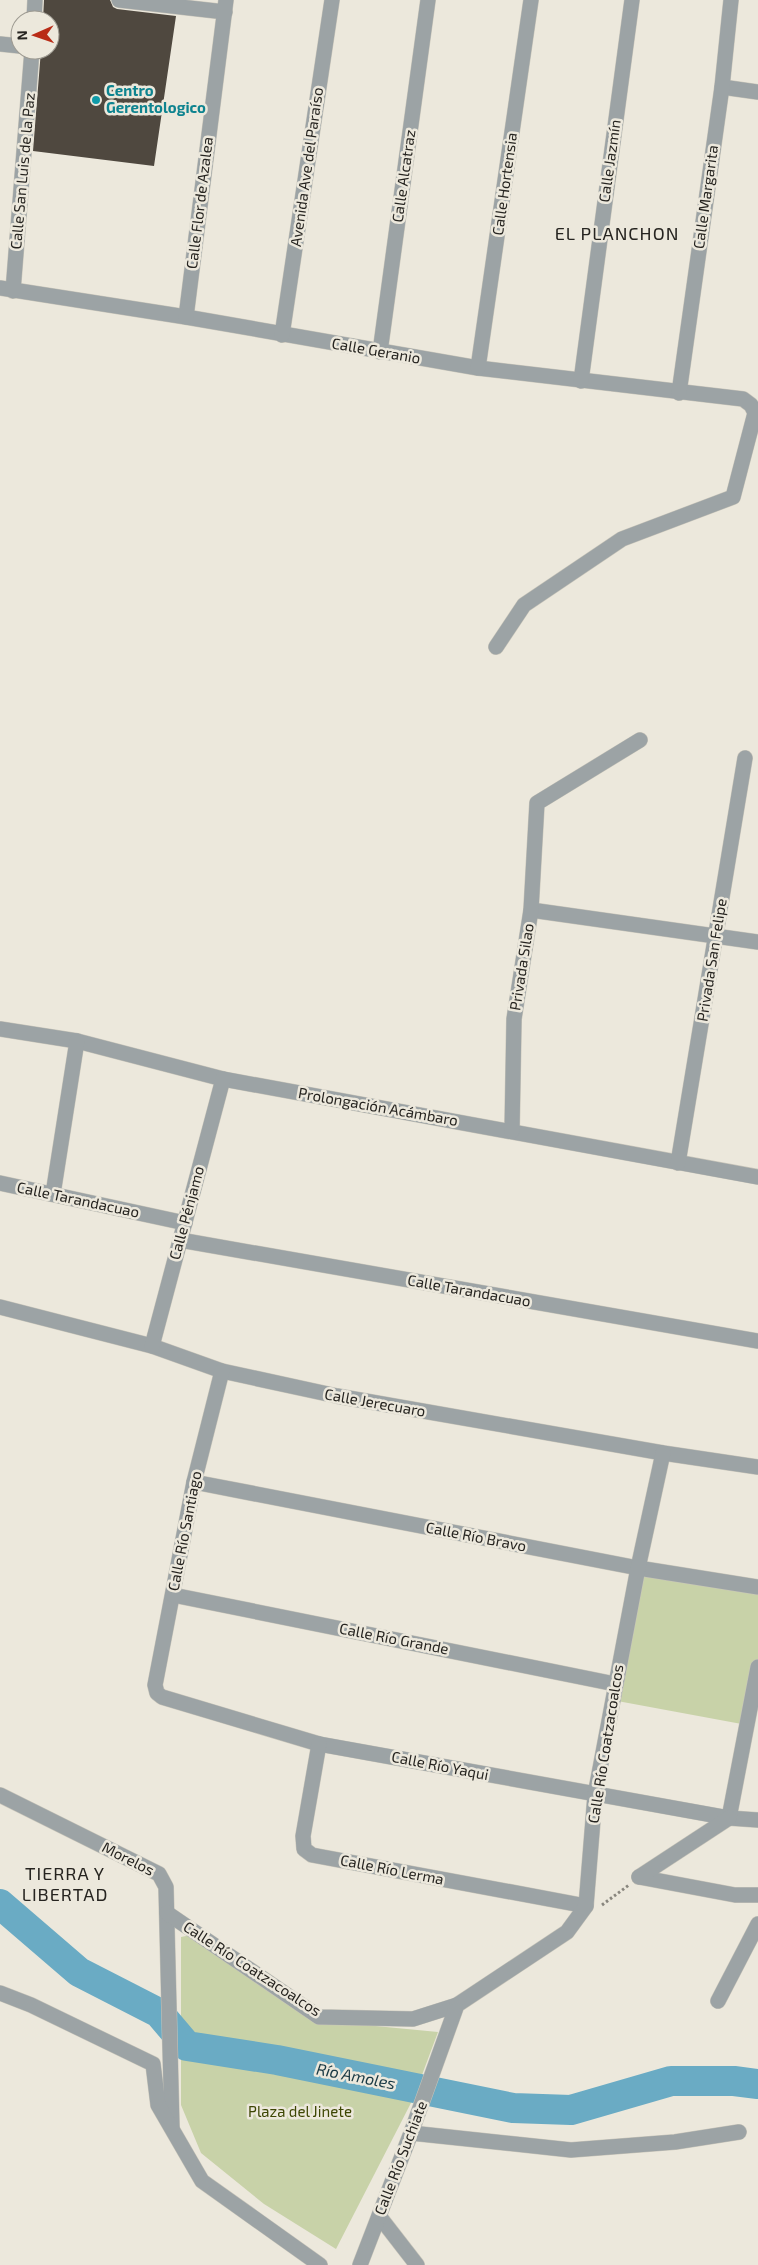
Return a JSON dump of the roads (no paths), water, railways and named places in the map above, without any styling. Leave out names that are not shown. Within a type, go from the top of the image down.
[{"type":"street","points":[[119,0],[226,6]]},
{"type":"street","name":"Avenida Ave del Paraíso","points":[[282,334],[332,0]]},
{"type":"street","name":"Calle Alcatraz","points":[[380,352],[428,0]]},
{"type":"street","name":"Calle Hortensia","points":[[478,368],[531,0]]},
{"type":"street","name":"Calle Jazmín","points":[[581,381],[632,0]]},
{"type":"street","name":"Calle Margarita","points":[[678,393],[722,87],[731,0]]},
{"type":"street","name":"Calle Flor de Azalea","points":[[186,318],[226,6]]},
{"type":"street","name":"Calle San Luis de la Paz","points":[[7,290],[31,60]]},
{"type":"street","points":[[722,87],[758,92]]},
{"type":"street","name":"Calle Geranio","points":[[7,290],[186,318],[478,368],[743,400],[752,405],[755,413],[733,496],[622,539],[524,605],[496,647]]},
{"type":"street","name":"Privada Silao","points":[[512,1132],[514,1019],[531,910],[537,803],[640,740]]},
{"type":"street","name":"Privada San Felipe","points":[[678,1162],[745,758]]},
{"type":"street","points":[[531,910],[758,942]]},
{"type":"street","name":"Prolongación Acámbaro","points":[[0,1029],[77,1041],[223,1079],[758,1177]]},
{"type":"street","points":[[53,1194],[77,1041]]},
{"type":"street","name":"Calle Pénjamo","points":[[152,1346],[223,1079]]},
{"type":"street","name":"Calle Tarandacuao","points":[[0,1182],[185,1223]]},
{"type":"street","name":"Calle Tarandacuao","points":[[180,1240],[758,1341]]},
{"type":"street","name":"Calle Jerecuaro","points":[[0,1307],[152,1346],[222,1371],[337,1396],[664,1453],[758,1467]]},
{"type":"street","name":"Calle Río Santiago","points":[[157,1693],[155,1685],[194,1482],[222,1371]]},
{"type":"street","name":"Calle Río Coatzacoalcos","points":[[167,1913],[319,2017],[413,2019],[458,2004],[567,1932],[586,1906],[595,1795],[638,1568],[664,1453]]},
{"type":"street","name":"Calle Río Bravo","points":[[194,1482],[638,1568],[758,1587]]},
{"type":"street","name":"Calle Río Grande","points":[[173,1595],[615,1684]]},
{"type":"street","points":[[758,1668],[729,1818],[639,1877],[734,1895],[758,1896]]},
{"type":"street","name":"Calle Río Yaqui","points":[[157,1693],[162,1698],[319,1744],[595,1795],[729,1818],[758,1820]]},
{"type":"street","name":"Calle Río Lerma","points":[[319,1744],[303,1836],[304,1849],[312,1855],[586,1906]]},
{"type":"street","name":"Morelos","points":[[0,1795],[159,1874],[166,1887],[172,2129]]},
{"type":"street","points":[[718,2001],[758,1924]]},
{"type":"street","points":[[0,1993],[32,2005],[153,2064],[158,2105],[202,2180],[320,2265]]},
{"type":"street","name":"Calle Río Suchiate","points":[[360,2265],[458,2004]]},
{"type":"street","points":[[411,2133],[571,2150],[675,2142],[739,2132]]},
{"type":"street","points":[[379,2216],[417,2265]]},
{"type":"waterway","name":"Río Amoles","points":[[0,1904],[79,1972],[159,2013],[187,2046],[277,2060],[513,2108],[571,2110],[671,2081],[734,2081],[758,2084]]},
{"type":"place","name":"Centro Gerentologico","points":[[96,100]]},
{"type":"district","name":"EL PLANCHON","points":[[617,234]]},
{"type":"district","name":"TIERRA Y LIBERTAD","points":[[65,1884]]},
{"type":"park label","name":"Plaza del Jinete","points":[[300,2112]]}]
